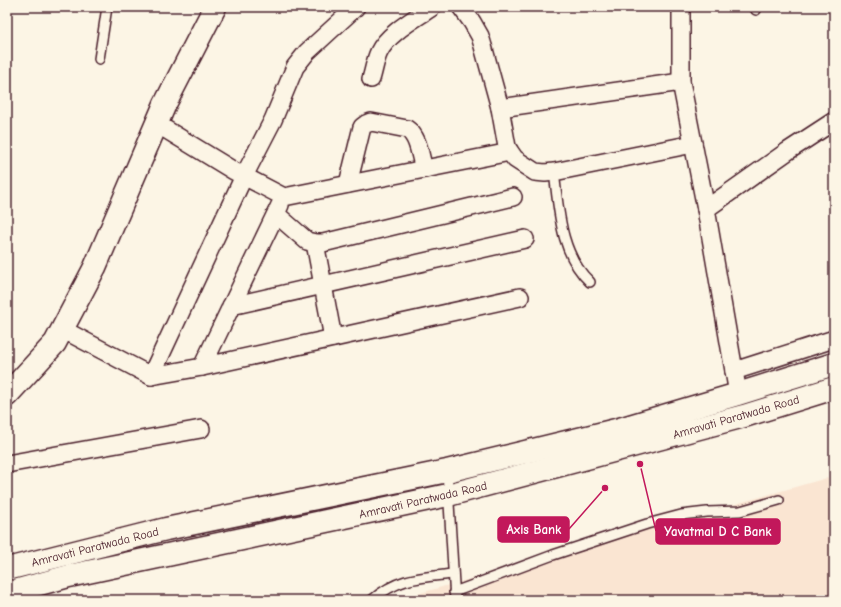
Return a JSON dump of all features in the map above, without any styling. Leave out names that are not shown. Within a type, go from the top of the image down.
[{"type":"main road","points":[[11,384],[55,343],[95,268],[165,104],[215,7]]},
{"type":"main road","name":"Amravati Paratwada Road","points":[[7,569],[166,529],[446,471],[616,430],[834,364]]},
{"type":"main road","name":"Amravati Paratwada Road","points":[[7,593],[69,576],[448,495],[744,416],[834,388]]},
{"type":"street","points":[[151,376],[244,176],[273,120],[295,67],[307,52],[356,7]]},
{"type":"street","points":[[371,79],[379,52],[386,42],[432,7]]},
{"type":"street","points":[[461,7],[480,36],[500,108],[507,147],[515,159],[535,172],[545,174],[693,144]]},
{"type":"street","points":[[681,7],[682,82],[738,394]]},
{"type":"street","points":[[500,108],[682,82]]},
{"type":"street","points":[[706,210],[788,151],[834,121]]},
{"type":"street","points":[[348,184],[362,127],[371,122],[407,129],[412,132],[416,139],[424,169]]},
{"type":"street","points":[[157,124],[244,176],[284,197],[510,152]]},
{"type":"street","points":[[202,368],[284,197]]},
{"type":"street","points":[[276,214],[307,241],[323,243],[512,197]]},
{"type":"street","points":[[231,306],[525,239]]},
{"type":"street","points":[[315,243],[333,338]]},
{"type":"street","points":[[62,329],[151,376],[202,368],[520,297]]},
{"type":"street","points":[[734,371],[834,339]]},
{"type":"street","points":[[7,464],[201,429]]},
{"type":"lane","points":[[99,59],[107,7]]},
{"type":"lane","points":[[554,172],[561,227],[571,257],[582,275],[590,282]]},
{"type":"lane","points":[[446,471],[455,596],[553,555],[647,524],[681,515],[707,512],[740,511],[779,500]]},
{"type":"lane","points":[[372,600],[383,591],[399,582],[453,574]]},
{"type":"shaded area","points":[[834,476],[834,600],[396,600]]},
{"type":"place","name":"Yavatmal D C Bank","points":[[640,464]]},
{"type":"place","name":"Axis Bank","points":[[605,488]]}]
